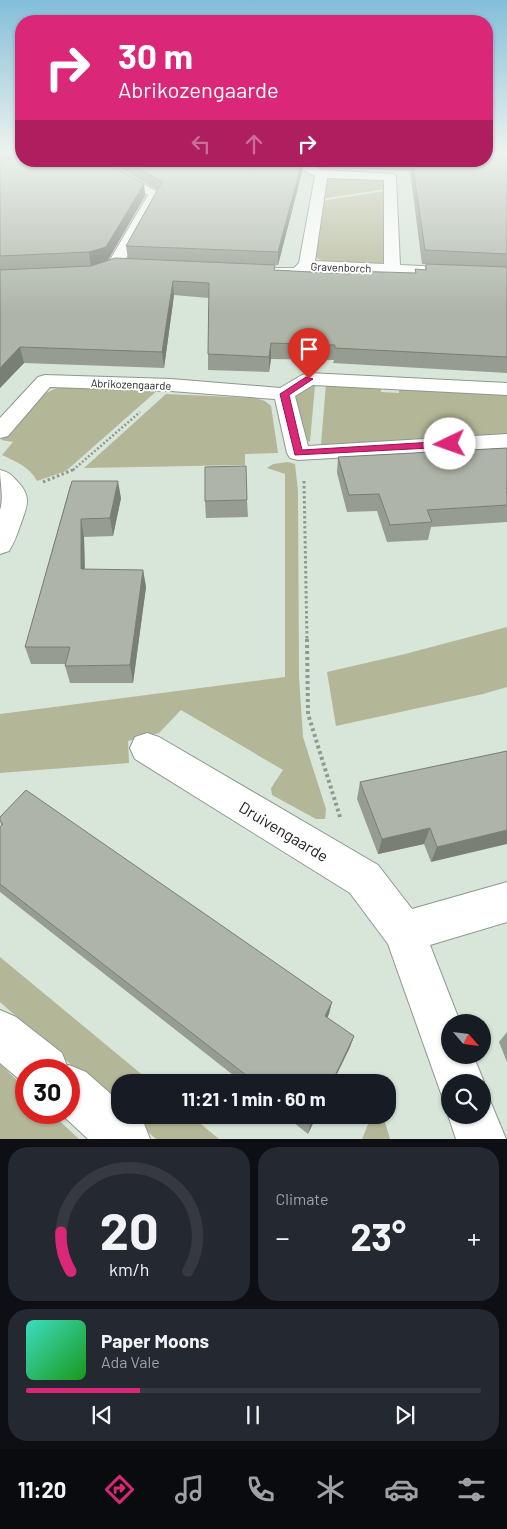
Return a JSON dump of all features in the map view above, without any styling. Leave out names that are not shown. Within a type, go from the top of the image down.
[{"type":"street","points":[[134,266],[108,268],[149,204]]},
{"type":"street","points":[[307,265],[316,204]]},
{"type":"street","points":[[391,204],[392,270]]},
{"type":"street","name":"Gravenborch","points":[[250,271],[298,273],[307,265],[507,275]]},
{"type":"street","points":[[507,390],[309,379],[284,394],[298,453],[507,440]]},
{"type":"street","name":"Abrikozengaarde","points":[[0,431],[45,381],[171,385],[284,394]]},
{"type":"street","points":[[0,545],[15,504],[7,485]]},
{"type":"street","name":"Druivengaarde","points":[[146,748],[364,879],[404,932],[457,1074]]},
{"type":"street","points":[[404,932],[507,902]]},
{"type":"street","points":[[0,1033],[32,1059]]},
{"type":"street","points":[[80,1099],[125,1139]]},
{"type":"street","points":[[475,1124],[481,1139]]},
{"type":"path","points":[[7,485],[73,470],[171,385]]},
{"type":"path","points":[[298,453],[304,481],[308,714],[342,826],[364,879]]},
{"type":"green space","points":[[322,204],[385,204],[384,262],[379,264],[327,263],[315,257]]},
{"type":"green space","points":[[326,384],[381,387],[381,392],[399,393],[399,388],[507,395],[507,436],[321,444]]},
{"type":"green space","points":[[68,385],[159,389],[66,471],[37,481],[26,468],[2,455],[13,442],[1,440],[22,413],[37,399],[46,393]]},
{"type":"green space","points":[[315,385],[310,442],[302,437],[295,397],[298,393]]},
{"type":"green space","points":[[166,394],[255,398],[265,401],[271,406],[278,453],[245,454],[245,465],[84,468]]},
{"type":"green space","points":[[288,462],[295,464],[298,491],[299,677],[303,737],[326,809],[325,819],[316,819],[272,795],[271,788],[283,770],[181,710],[159,733],[128,741],[129,763],[0,773],[0,714],[285,677],[285,474],[267,468],[273,464]]},
{"type":"green space","points":[[507,627],[507,687],[336,726],[327,672]]},
{"type":"green space","points":[[0,957],[141,1074],[111,1074],[111,1100],[80,1073],[80,1059],[65,1059],[0,1002]]},
{"type":"green space","points":[[0,1064],[15,1078],[15,1124],[63,1124],[79,1139],[0,1139]]},
{"type":"green space","points":[[138,1124],[201,1124],[219,1139],[156,1139]]},
{"type":"green space","points":[[368,1124],[386,1124],[390,1139],[362,1139]]},
{"type":"building","points":[[0,204],[132,204],[106,247],[89,252],[0,256]]},
{"type":"building","points":[[150,204],[291,204],[278,252],[126,246]]},
{"type":"building","points":[[418,204],[507,204],[507,254],[425,250]]},
{"type":"building","points":[[115,258],[275,265],[274,270],[349,274],[349,271],[416,273],[415,269],[426,270],[426,264],[507,267],[507,357],[335,348],[335,345],[271,343],[269,357],[208,354],[209,283],[173,281],[162,352],[20,347],[0,368],[0,270],[91,266]]},
{"type":"building","points":[[507,448],[507,505],[427,510],[432,522],[390,525],[379,494],[349,495],[338,457]]},
{"type":"building","points":[[246,466],[247,500],[205,501],[205,467]]},
{"type":"building","points":[[72,481],[118,481],[110,518],[81,519],[81,569],[143,570],[130,665],[65,666],[70,647],[25,647]]},
{"type":"building","points":[[507,751],[507,830],[437,847],[430,828],[382,839],[360,782]]},
{"type":"building","points":[[26,790],[332,1002],[325,1016],[354,1036],[336,1074],[245,1074],[0,884],[0,827],[3,824],[0,821],[0,817]]},
{"type":"route","points":[[309,379],[284,394],[298,453],[450,444]]}]
